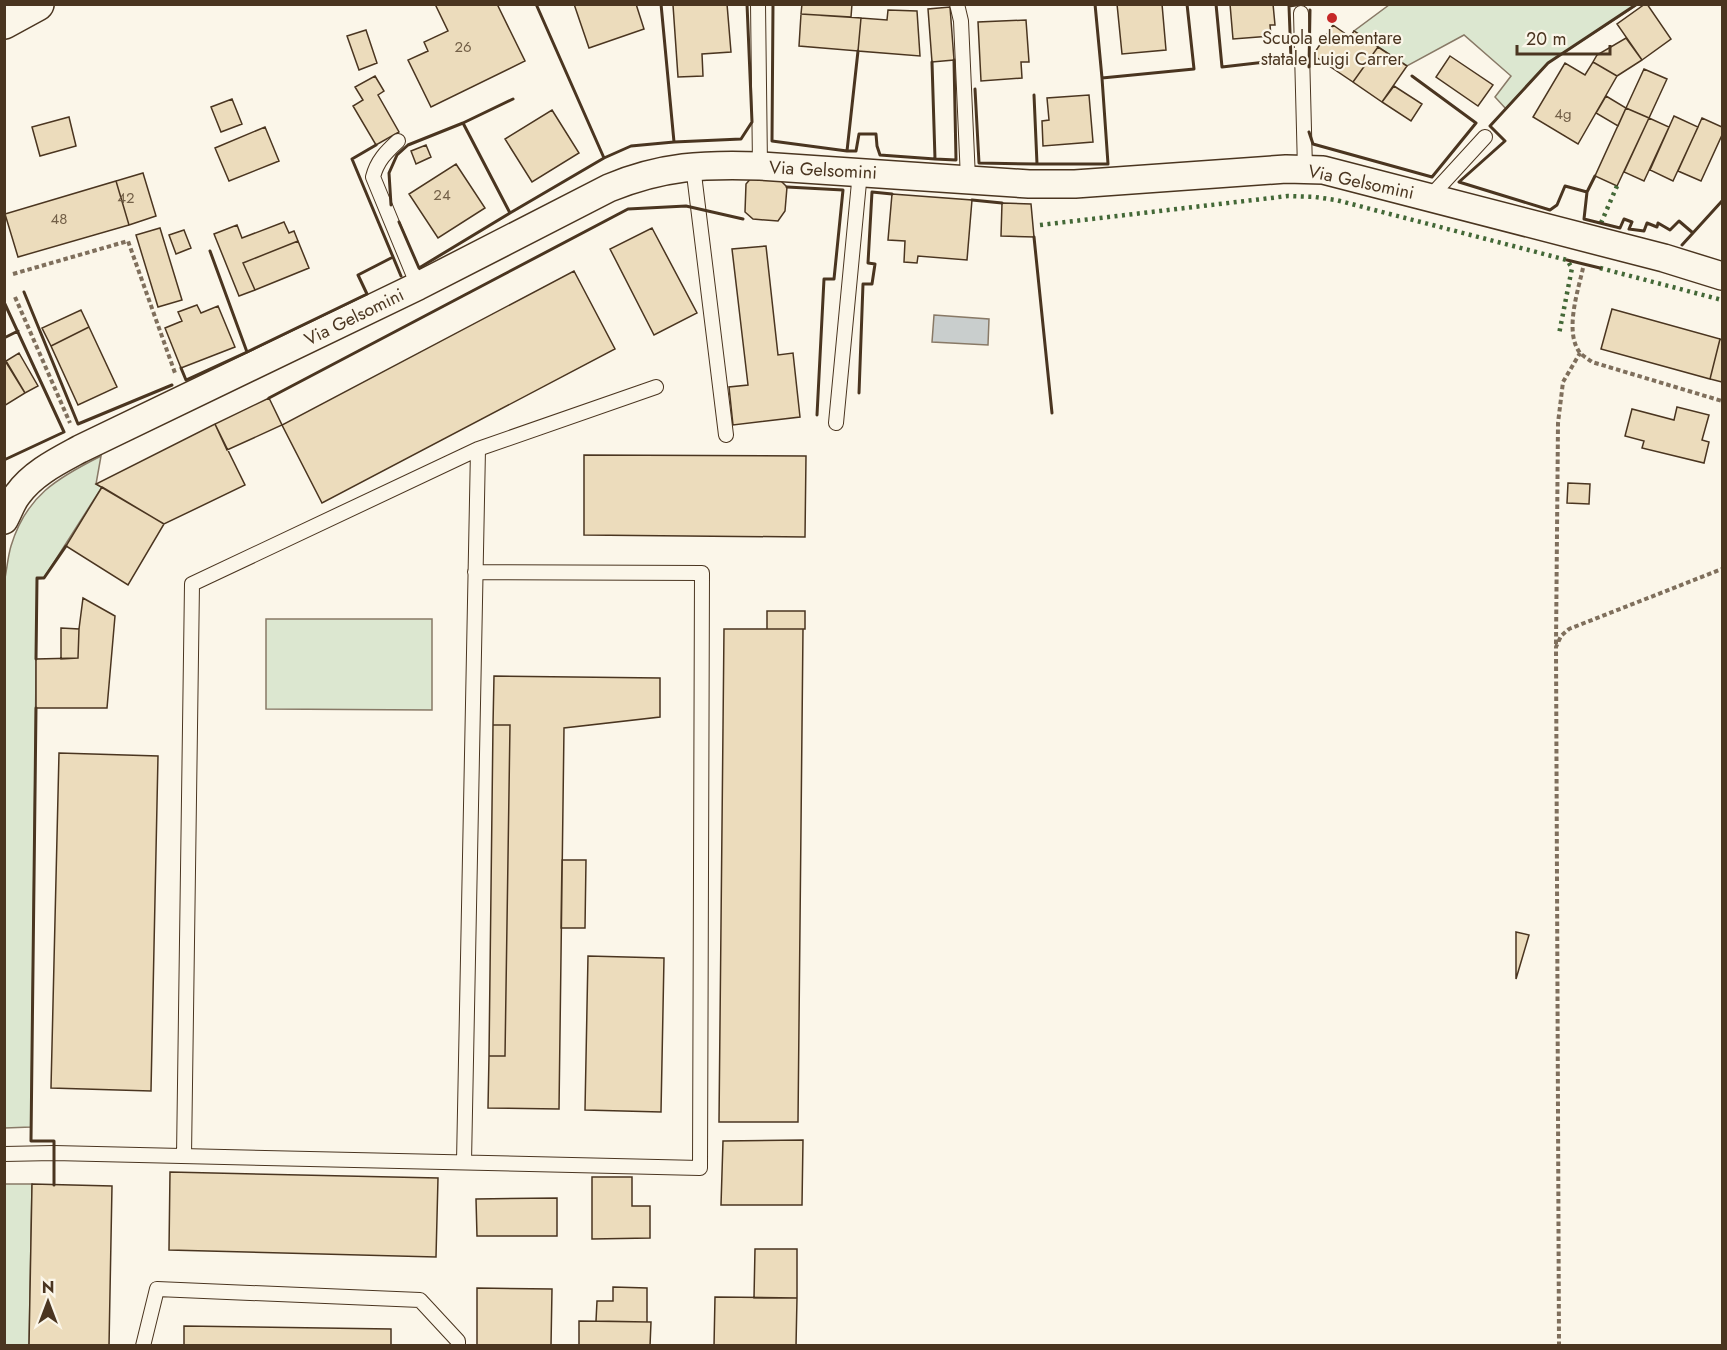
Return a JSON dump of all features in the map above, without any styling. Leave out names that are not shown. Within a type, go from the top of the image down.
[{"type":"highway","points":[[4,22],[37,4]]},
{"type":"street","name":"Via Gelsomini","points":[[4,520],[17,494],[41,472],[80,449],[418,286],[609,188],[636,177],[693,166],[760,166],[1029,184],[1075,184],[1305,169],[1341,174],[1664,258],[1722,276]]},
{"type":"lane","points":[[758,4],[760,166]]},
{"type":"lane","points":[[957,4],[961,21],[968,179]]},
{"type":"lane","points":[[1301,13],[1305,169]]},
{"type":"lane","points":[[1430,197],[1485,137]]},
{"type":"lane","points":[[398,141],[384,154],[373,177],[418,286]]},
{"type":"lane","points":[[693,166],[726,435]]},
{"type":"lane","points":[[836,423],[860,172]]},
{"type":"lane","points":[[184,1156],[192,584],[478,449],[656,387]]},
{"type":"lane","points":[[464,1162],[478,449]]},
{"type":"lane","points":[[4,1154],[700,1168],[702,573],[475,572]]},
{"type":"lane","points":[[143,1346],[158,1289],[420,1300],[458,1341],[458,1346]]},
{"type":"path","points":[[13,274],[128,241],[184,399]]},
{"type":"path","points":[[1584,264],[1572,326],[1572,338],[1580,353],[1592,362],[1722,401]]},
{"type":"path","points":[[15,297],[80,449]]},
{"type":"path","points":[[1559,1346],[1556,647],[1558,423],[1563,382],[1580,353]]},
{"type":"path","points":[[1556,647],[1561,636],[1569,629],[1722,569]]},
{"type":"green space","points":[[1389,5],[1637,5],[1548,63],[1506,109],[1495,97],[1511,76],[1464,35],[1407,66],[1354,31]]},
{"type":"green space","points":[[101,456],[96,484],[102,487],[44,578],[37,579],[31,1127],[5,1128],[5,578],[10,550],[17,529],[34,501],[70,472]]},
{"type":"green space","points":[[266,619],[432,619],[432,710],[266,709]]},
{"type":"green space","points":[[5,1184],[32,1184],[29,1345],[5,1345]]},
{"type":"shaded area","points":[[934,315],[989,319],[988,345],[932,342]]},
{"type":"building","points":[[435,4],[497,4],[525,61],[431,107],[408,60],[428,51],[424,42],[448,31]]},
{"type":"building","points":[[574,4],[636,4],[644,29],[589,48]]},
{"type":"building","points":[[727,4],[731,52],[702,54],[703,76],[678,77],[673,5]]},
{"type":"building","points":[[802,4],[852,4],[851,17],[801,14]]},
{"type":"building","points":[[1117,4],[1162,4],[1166,50],[1122,54]]},
{"type":"building","points":[[1230,4],[1273,4],[1275,25],[1270,25],[1271,36],[1233,39]]},
{"type":"building","points":[[1645,4],[1671,39],[1642,60],[1617,24]]},
{"type":"building","points":[[950,7],[954,60],[932,62],[928,9]]},
{"type":"building","points":[[888,10],[917,11],[920,56],[858,51],[861,18],[887,20]]},
{"type":"building","points":[[801,14],[861,18],[858,51],[799,46]]},
{"type":"building","points":[[1026,20],[1029,62],[1021,62],[1022,78],[981,81],[978,22]]},
{"type":"building","points":[[1333,25],[1350,37],[1354,31],[1378,47],[1353,82],[1313,55]]},
{"type":"building","points":[[366,30],[377,63],[359,70],[347,36]]},
{"type":"building","points":[[1626,38],[1642,60],[1617,76],[1593,62],[1597,55]]},
{"type":"building","points":[[1378,47],[1407,66],[1382,102],[1353,82]]},
{"type":"building","points":[[1450,56],[1493,85],[1478,106],[1436,77]]},
{"type":"building","points":[[1593,62],[1617,76],[1578,144],[1533,117],[1565,63],[1585,75]]},
{"type":"building","points":[[1644,69],[1667,79],[1649,118],[1626,108]]},
{"type":"building","points":[[375,76],[384,91],[378,95],[399,132],[376,145],[353,106],[363,100],[355,87]]},
{"type":"building","points":[[1394,86],[1422,104],[1411,121],[1382,102]]},
{"type":"building","points":[[1089,95],[1093,142],[1043,146],[1042,121],[1049,120],[1047,98]]},
{"type":"building","points":[[1606,96],[1626,108],[1618,126],[1596,113]]},
{"type":"building","points":[[232,99],[242,124],[221,132],[211,107]]},
{"type":"building","points":[[1626,108],[1649,118],[1617,186],[1595,176]]},
{"type":"building","points":[[552,110],[579,153],[532,182],[505,139]]},
{"type":"building","points":[[1674,116],[1698,127],[1673,181],[1650,170]]},
{"type":"building","points":[[69,117],[76,146],[40,156],[32,127]]},
{"type":"building","points":[[1649,118],[1669,127],[1644,181],[1624,172]]},
{"type":"building","points":[[1702,118],[1722,127],[1722,135],[1701,181],[1678,171]]},
{"type":"building","points":[[265,127],[279,161],[229,181],[215,148]]},
{"type":"building","points":[[426,145],[431,157],[416,164],[411,151]]},
{"type":"building","points":[[456,164],[485,208],[438,238],[409,194]]},
{"type":"building","points":[[143,173],[156,216],[129,225],[116,181]]},
{"type":"building","points":[[752,177],[779,179],[787,187],[785,211],[778,221],[753,219],[745,212],[746,184]]},
{"type":"building","points":[[116,181],[129,225],[18,257],[5,214]]},
{"type":"building","points":[[892,194],[972,200],[967,260],[918,256],[917,263],[904,262],[905,241],[888,240]]},
{"type":"building","points":[[1002,203],[1031,204],[1034,237],[1001,236]]},
{"type":"building","points":[[284,222],[289,233],[294,231],[298,241],[243,263],[255,290],[239,296],[214,234],[237,225],[242,238]]},
{"type":"building","points":[[160,228],[182,300],[158,307],[136,235]]},
{"type":"building","points":[[652,228],[697,313],[654,335],[610,249]]},
{"type":"building","points":[[184,230],[191,248],[176,254],[169,235]]},
{"type":"building","points":[[298,241],[309,268],[255,290],[243,263]]},
{"type":"building","points":[[766,246],[778,355],[793,353],[800,417],[733,425],[729,387],[748,385],[732,249]]},
{"type":"building","points":[[574,271],[615,349],[322,503],[282,425]]},
{"type":"building","points":[[197,305],[201,313],[218,306],[235,347],[181,368],[165,328],[182,321],[178,312]]},
{"type":"building","points":[[1612,309],[1720,339],[1710,379],[1601,349]]},
{"type":"building","points":[[81,310],[89,327],[51,346],[42,328]]},
{"type":"building","points":[[89,327],[117,387],[78,405],[51,346]]},
{"type":"building","points":[[1720,339],[1722,340],[1722,382],[1710,379]]},
{"type":"building","points":[[19,353],[38,386],[25,393],[6,361]]},
{"type":"building","points":[[4,359],[25,393],[4,406]]},
{"type":"building","points":[[269,398],[282,425],[227,450],[215,424]]},
{"type":"building","points":[[1677,407],[1709,415],[1702,440],[1709,442],[1704,463],[1642,448],[1644,441],[1625,436],[1632,409],[1674,420]]},
{"type":"building","points":[[215,424],[245,485],[164,524],[96,484]]},
{"type":"building","points":[[584,455],[806,456],[805,537],[584,535]]},
{"type":"building","points":[[1568,483],[1590,484],[1589,504],[1567,503]]},
{"type":"building","points":[[102,487],[164,524],[128,585],[66,546]]},
{"type":"building","points":[[83,598],[115,616],[107,708],[36,708],[36,659],[78,658]]},
{"type":"building","points":[[767,611],[805,611],[805,629],[767,629]]},
{"type":"building","points":[[61,628],[79,629],[78,658],[61,659]]},
{"type":"building","points":[[724,629],[803,629],[798,1122],[719,1122]]},
{"type":"building","points":[[494,676],[660,678],[660,717],[564,728],[559,1109],[488,1108],[489,1056],[505,1056],[510,725],[493,725]]},
{"type":"building","points":[[493,725],[510,725],[505,1056],[489,1056]]},
{"type":"building","points":[[59,753],[158,756],[151,1091],[51,1088]]},
{"type":"building","points":[[562,860],[586,860],[585,928],[561,928]]},
{"type":"building","points":[[1516,932],[1529,935],[1516,979]]},
{"type":"building","points":[[588,956],[664,958],[661,1112],[585,1110]]},
{"type":"building","points":[[803,1140],[802,1205],[721,1205],[723,1141]]},
{"type":"building","points":[[170,1172],[438,1178],[436,1257],[169,1250]]},
{"type":"building","points":[[592,1177],[632,1177],[632,1206],[650,1206],[650,1238],[592,1239]]},
{"type":"building","points":[[32,1184],[112,1186],[109,1346],[29,1346]]},
{"type":"building","points":[[557,1198],[557,1236],[477,1236],[476,1199]]},
{"type":"building","points":[[755,1249],[797,1249],[797,1298],[754,1298]]},
{"type":"building","points":[[613,1287],[647,1288],[647,1322],[596,1321],[597,1301],[613,1301]]},
{"type":"building","points":[[477,1288],[552,1289],[551,1346],[477,1346]]},
{"type":"building","points":[[715,1297],[797,1298],[796,1346],[714,1346]]},
{"type":"building","points":[[579,1321],[651,1322],[650,1346],[579,1346]]},
{"type":"building","points":[[184,1326],[391,1329],[391,1346],[184,1346]]},
{"type":"hedge","points":[[1601,223],[1617,186]]},
{"type":"hedge","points":[[1040,225],[1288,196],[1336,200],[1567,260],[1572,268],[1559,334]]},
{"type":"hedge","points":[[1600,268],[1722,300]]},
{"type":"wall","points":[[536,4],[604,158],[631,146],[674,142]]},
{"type":"wall","points":[[661,4],[674,142],[741,139],[752,122],[747,4]]},
{"type":"wall","points":[[773,4],[772,141],[847,151]]},
{"type":"wall","points":[[1095,4],[1102,78],[1194,69],[1187,4]]},
{"type":"wall","points":[[1216,4],[1222,67],[1291,59],[1289,6],[1303,4]]},
{"type":"wall","points":[[1587,192],[1565,186],[1557,205],[1550,210],[1459,182],[1505,141],[1490,126],[1548,63],[1637,4]]},
{"type":"wall","points":[[1309,67],[1310,10]]},
{"type":"wall","points":[[858,51],[847,151],[856,151],[859,134],[876,134],[880,155],[935,159]]},
{"type":"wall","points":[[932,62],[935,159],[956,160],[954,60]]},
{"type":"wall","points":[[1309,132],[1313,144],[1432,177],[1476,123],[1412,76]]},
{"type":"wall","points":[[1034,95],[1037,164],[1108,164],[1102,78]]},
{"type":"wall","points":[[975,89],[979,163],[1037,164]]},
{"type":"wall","points":[[391,205],[389,173],[397,155],[408,145],[463,123],[513,99]]},
{"type":"wall","points":[[463,123],[510,213],[604,158]]},
{"type":"wall","points":[[376,145],[352,159],[401,276]]},
{"type":"wall","points":[[1595,176],[1587,192],[1584,219],[1620,228],[1624,219],[1632,222],[1629,229],[1644,231],[1647,223],[1657,227],[1658,223],[1670,230],[1679,221],[1693,233]]},
{"type":"wall","points":[[787,187],[843,190],[834,279],[824,279],[817,415]]},
{"type":"wall","points":[[859,393],[863,284],[872,284],[875,264],[868,263],[872,192],[892,194]]},
{"type":"wall","points":[[972,200],[1002,203]]},
{"type":"wall","points":[[1682,245],[1722,201]]},
{"type":"wall","points":[[269,398],[628,209],[686,206],[743,219]]},
{"type":"wall","points":[[399,222],[419,268],[510,213]]},
{"type":"wall","points":[[1034,237],[1052,413]]},
{"type":"wall","points":[[210,251],[247,352],[367,294],[358,275],[393,257]]},
{"type":"wall","points":[[1567,260],[1600,268]]},
{"type":"wall","points":[[24,292],[78,424],[172,385]]},
{"type":"wall","points":[[4,302],[64,432],[4,460]]},
{"type":"wall","points":[[4,338],[18,331]]},
{"type":"wall","points":[[181,368],[186,380],[247,352]]},
{"type":"wall","points":[[36,659],[37,578],[44,578],[66,546]]},
{"type":"wall","points":[[36,708],[31,1141],[54,1141],[54,1185]]},
{"type":"place","name":"Scuola elementare statale Luigi Carrer","points":[[1332,18]]}]
